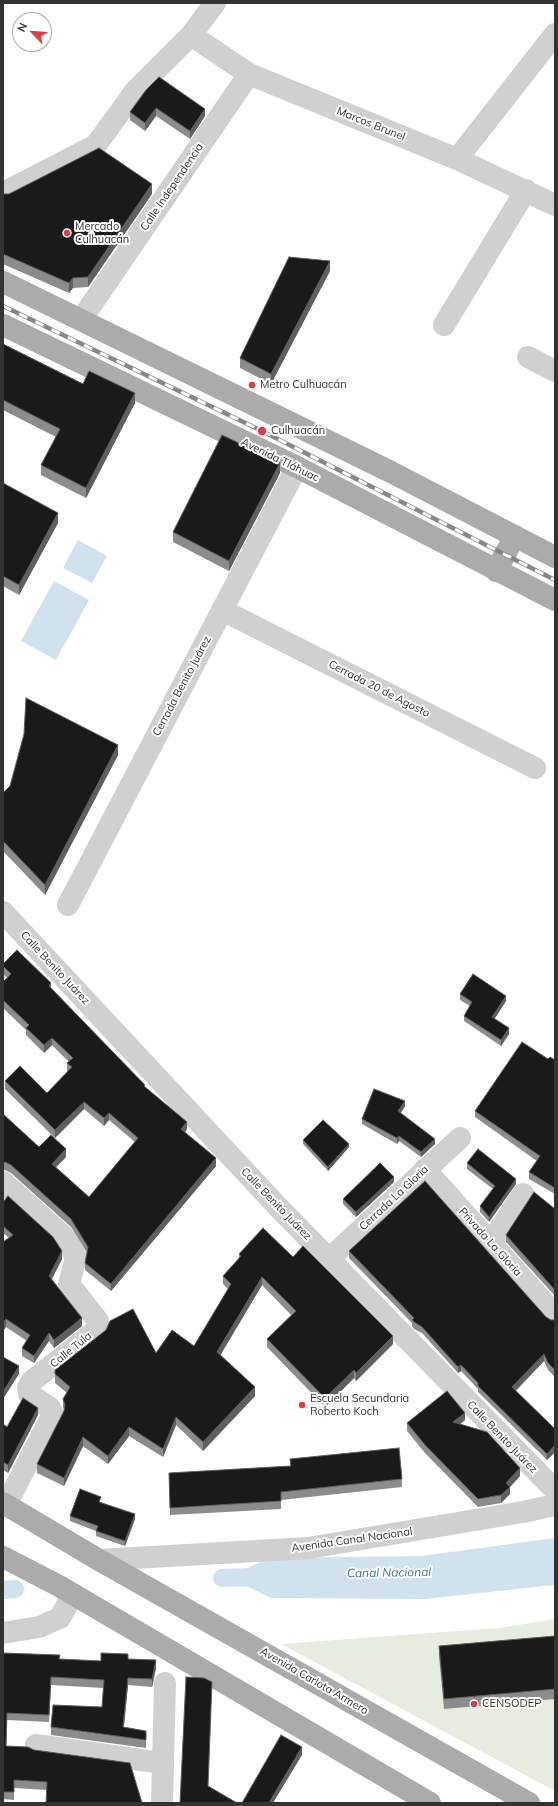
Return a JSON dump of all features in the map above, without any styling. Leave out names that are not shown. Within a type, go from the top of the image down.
[{"type":"main road","points":[[3,282],[391,472],[555,557]]},
{"type":"main road","name":"Avenida Tláhuac","points":[[3,325],[297,468],[555,600]]},
{"type":"main road","points":[[496,571],[515,536]]},
{"type":"main road","name":"Avenida Carlota Armero","points":[[4,1504],[99,1560],[529,1803]]},
{"type":"main road","points":[[3,1557],[66,1590],[430,1803]]},
{"type":"street","points":[[3,193],[96,145],[136,90],[191,36],[215,3]]},
{"type":"street","points":[[457,159],[555,34]]},
{"type":"street","name":"Marcos Brunel","points":[[191,36],[250,74],[457,159],[526,190],[555,205]]},
{"type":"street","name":"Calle Independencia","points":[[81,320],[250,74]]},
{"type":"street","points":[[444,325],[526,190]]},
{"type":"street","points":[[528,357],[555,370]]},
{"type":"street","name":"Cerrada Benito Juárez","points":[[68,905],[297,468]]},
{"type":"street","name":"Cerrada 20 de Agosto","points":[[222,610],[535,768]]},
{"type":"street","name":"Calle Benito Juárez","points":[[3,912],[279,1208],[555,1490]]},
{"type":"street","name":"Cerrada La Gloria","points":[[329,1259],[460,1138]]},
{"type":"street","name":"Privada La Gloria","points":[[426,1169],[555,1314]]},
{"type":"street","name":"Calle Tula","points":[[3,1182],[63,1236],[76,1257],[69,1284],[98,1321],[98,1329],[32,1381],[28,1387],[29,1394],[50,1408],[53,1414],[4,1504]]},
{"type":"street","points":[[490,1242],[523,1194]]},
{"type":"street","name":"Avenida Canal Nacional","points":[[99,1560],[308,1548],[523,1512],[555,1505]]},
{"type":"street","points":[[3,1633],[39,1627],[60,1618],[66,1590]]},
{"type":"street","points":[[162,1803],[165,1683]]},
{"type":"street","points":[[36,1746],[162,1763]]},
{"type":"shaded area","name":"CENSODEP","points":[[555,1619],[555,1791],[281,1644],[499,1628]]},
{"type":"water","points":[[78,540],[107,556],[92,583],[63,568]]},
{"type":"water","points":[[54,581],[89,600],[56,660],[21,641]]},
{"type":"water","name":"Canal Nacional","points":[[555,1538],[554,1585],[425,1599],[271,1598],[228,1577],[269,1558],[421,1556]]},
{"type":"building","points":[[159,77],[205,109],[190,131],[156,108],[145,123],[130,112],[146,90]]},
{"type":"building","name":"Mercado Culhuacán","points":[[99,148],[152,184],[88,277],[73,278],[69,283],[3,254],[3,194],[9,194]]},
{"type":"building","points":[[289,257],[330,261],[271,374],[240,358]]},
{"type":"building","points":[[3,344],[83,384],[89,371],[135,393],[86,488],[41,465],[60,429],[3,400]]},
{"type":"building","points":[[222,435],[280,463],[229,561],[173,532]]},
{"type":"building","points":[[3,483],[58,513],[19,585],[3,576]]},
{"type":"building","points":[[26,698],[118,745],[45,885],[3,841],[3,793],[10,786],[24,734]]},
{"type":"building","points":[[17,950],[51,983],[49,986],[145,1085],[144,1086],[187,1122],[181,1129],[216,1158],[111,1284],[85,1263],[88,1247],[71,1219],[11,1165],[5,1162],[3,1163],[3,1114],[39,1147],[51,1135],[66,1149],[52,1164],[89,1197],[138,1138],[109,1113],[104,1118],[84,1102],[55,1130],[5,1081],[20,1066],[47,1093],[72,1067],[67,1063],[73,1058],[52,1038],[44,1045],[26,1028],[29,1025],[3,1000],[3,982],[11,974],[3,966],[3,964]]},
{"type":"building","points":[[473,974],[506,996],[492,1017],[509,1028],[501,1040],[464,1016],[472,1002],[460,994]]},
{"type":"building","points":[[522,1042],[548,1059],[550,1057],[555,1060],[555,1188],[529,1172],[540,1156],[475,1111]]},
{"type":"building","points":[[374,1089],[405,1101],[398,1111],[435,1139],[421,1152],[399,1136],[397,1138],[362,1119]]},
{"type":"building","points":[[323,1120],[349,1144],[328,1167],[303,1140]]},
{"type":"building","points":[[478,1149],[516,1179],[489,1217],[480,1206],[495,1186],[467,1163]]},
{"type":"building","points":[[380,1163],[394,1177],[356,1212],[343,1199]]},
{"type":"building","points":[[425,1181],[546,1317],[551,1320],[555,1320],[555,1370],[548,1363],[544,1354],[512,1387],[555,1429],[555,1445],[547,1454],[478,1386],[478,1383],[461,1365],[458,1367],[422,1327],[412,1320],[414,1318],[349,1251]]},
{"type":"building","points":[[534,1192],[555,1209],[555,1290],[506,1235]]},
{"type":"building","points":[[8,1196],[53,1237],[62,1251],[49,1276],[82,1318],[54,1340],[49,1333],[34,1356],[22,1348],[30,1335],[6,1319],[3,1323],[3,1242],[13,1235],[3,1226],[3,1202]]},
{"type":"building","points":[[263,1228],[293,1257],[303,1246],[393,1336],[356,1373],[354,1370],[325,1398],[267,1339],[296,1311],[262,1277],[217,1352],[255,1387],[203,1442],[176,1417],[163,1449],[129,1427],[108,1456],[83,1437],[64,1478],[37,1464],[64,1411],[65,1405],[63,1399],[70,1387],[55,1374],[55,1370],[106,1330],[110,1321],[133,1309],[156,1353],[172,1330],[194,1346],[231,1284],[223,1276],[241,1256],[239,1254]]},
{"type":"building","points":[[3,1357],[19,1366],[3,1392]]},
{"type":"building","points":[[447,1391],[465,1413],[453,1422],[487,1432],[520,1468],[506,1483],[510,1487],[501,1495],[478,1499],[425,1445],[407,1423]]},
{"type":"building","points":[[23,1398],[38,1408],[8,1465],[3,1462],[3,1424],[7,1427]]},
{"type":"building","points":[[399,1448],[402,1479],[281,1492],[281,1501],[170,1508],[169,1473],[291,1466],[290,1459]]},
{"type":"building","points":[[80,1489],[101,1497],[99,1502],[135,1514],[125,1541],[96,1531],[98,1526],[70,1516]]},
{"type":"building","points":[[555,1636],[555,1689],[444,1699],[439,1646]]},
{"type":"building","points":[[3,1653],[60,1655],[59,1659],[101,1661],[101,1653],[128,1654],[128,1659],[156,1660],[152,1679],[128,1678],[123,1727],[146,1731],[146,1740],[51,1727],[53,1705],[102,1707],[104,1680],[51,1677],[49,1715],[7,1713],[6,1746],[28,1747],[34,1750],[130,1763],[142,1803],[46,1803],[47,1782],[14,1780],[14,1792],[3,1792]]},
{"type":"building","points":[[186,1677],[204,1678],[212,1682],[208,1786],[237,1803],[180,1803]]},
{"type":"building","points":[[281,1735],[302,1747],[269,1803],[242,1803]]},
{"type":"waterway","name":"Canal Nacional","points":[[222,1578],[253,1577]]},
{"type":"waterway","name":"Canal Nacional","points":[[3,1590],[15,1589]]},
{"type":"railway","points":[[3,306],[262,431],[555,580]]},
{"type":"place","name":"Mercado Culhuacán","points":[[67,233]]},
{"type":"place","name":"Metro Culhuacán","points":[[252,385]]},
{"type":"place","name":"Culhuacán","points":[[262,431]]},
{"type":"place","name":"Escuela Secundaria Roberto Koch","points":[[302,1405]]},
{"type":"place","name":"CENSODEP","points":[[474,1704]]}]
